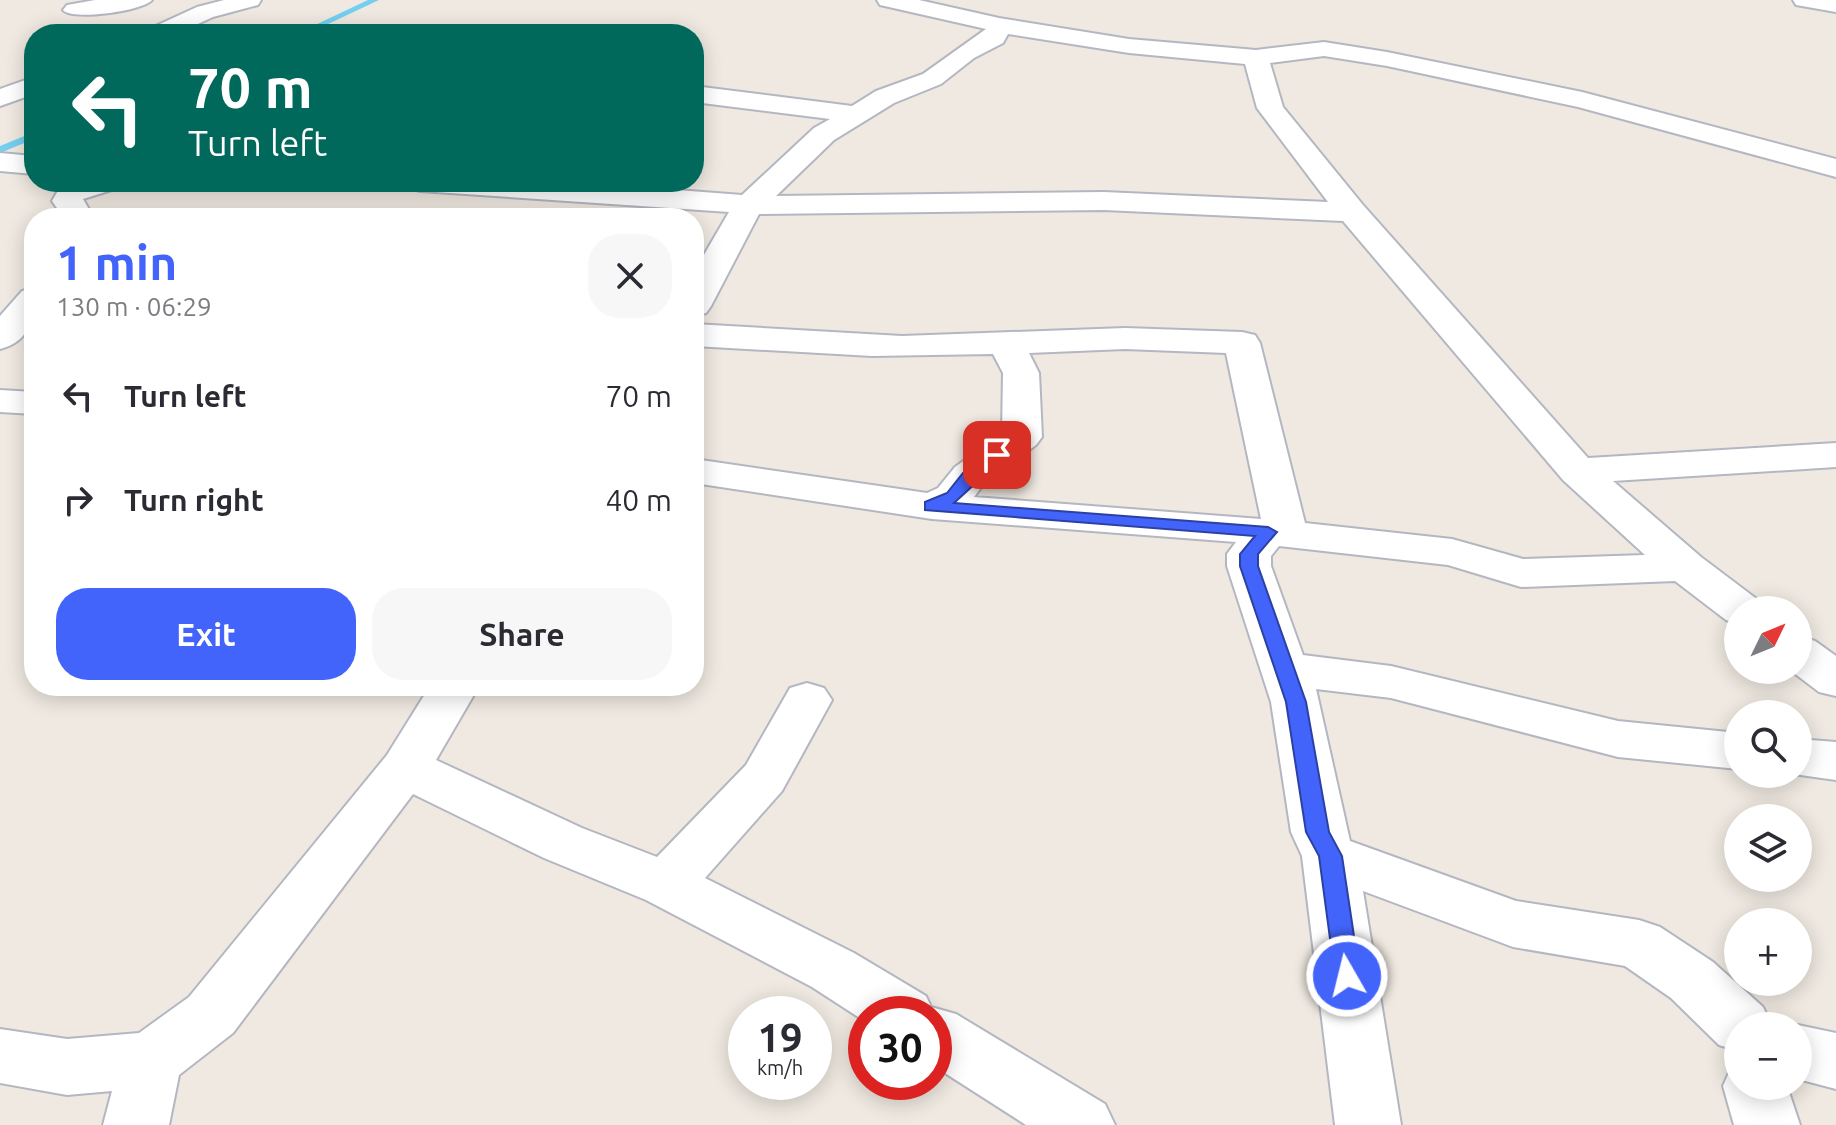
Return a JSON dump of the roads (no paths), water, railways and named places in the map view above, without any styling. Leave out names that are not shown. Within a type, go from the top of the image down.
[{"type":"street","points":[[75,10],[141,0]]},
{"type":"street","points":[[179,24],[205,12],[250,0]]},
{"type":"street","points":[[888,0],[961,8],[999,25],[1129,46],[1256,57],[1324,49],[1387,59],[1582,100],[1836,168]]},
{"type":"street","points":[[1804,0],[1836,5]]},
{"type":"street","points":[[704,284],[749,205],[824,134],[885,97],[932,79],[965,53],[994,38],[999,25]]},
{"type":"street","points":[[1256,57],[1270,108],[1352,212],[1577,471],[1685,567],[1724,596]]},
{"type":"street","points":[[0,98],[24,89]]},
{"type":"street","points":[[704,95],[855,114]]},
{"type":"street","points":[[0,162],[24,164]]},
{"type":"street","points":[[72,208],[67,201],[74,192]]},
{"type":"street","points":[[590,192],[749,205],[1104,201],[1352,212]]},
{"type":"street","points":[[0,338],[24,310]]},
{"type":"street","points":[[704,335],[928,346],[1183,337],[1242,343],[1277,533]]},
{"type":"street","points":[[932,506],[953,497],[969,476],[1022,437],[1021,373],[1005,342]]},
{"type":"street","points":[[0,401],[24,402]]},
{"type":"street","points":[[1577,471],[1836,455]]},
{"type":"street","points":[[704,472],[932,506],[1277,533],[1452,552],[1521,573],[1685,567]]},
{"type":"street","points":[[1277,533],[1249,554],[1249,566],[1296,702],[1318,832],[1330,856],[1368,1125]]},
{"type":"street","points":[[1812,662],[1836,680]]},
{"type":"street","points":[[1286,669],[1391,682],[1618,739],[1724,750]]},
{"type":"street","points":[[0,1056],[67,1067],[151,1060],[211,1015],[405,768],[449,696]]},
{"type":"street","points":[[666,884],[764,778],[807,700]]},
{"type":"street","points":[[1812,758],[1836,761]]},
{"type":"street","points":[[405,768],[563,843],[666,884],[833,970],[875,996]]},
{"type":"street","points":[[1330,856],[1513,924],[1639,944],[1692,980],[1726,1012]]},
{"type":"street","points":[[952,1044],[1082,1125]]},
{"type":"street","points":[[1812,1055],[1836,1061]]},
{"type":"street","points":[[136,1125],[151,1060]]},
{"type":"street","points":[[1759,1100],[1767,1125]]},
{"type":"waterway","points":[[322,24],[375,0]]},
{"type":"waterway","points":[[0,150],[24,139]]}]
